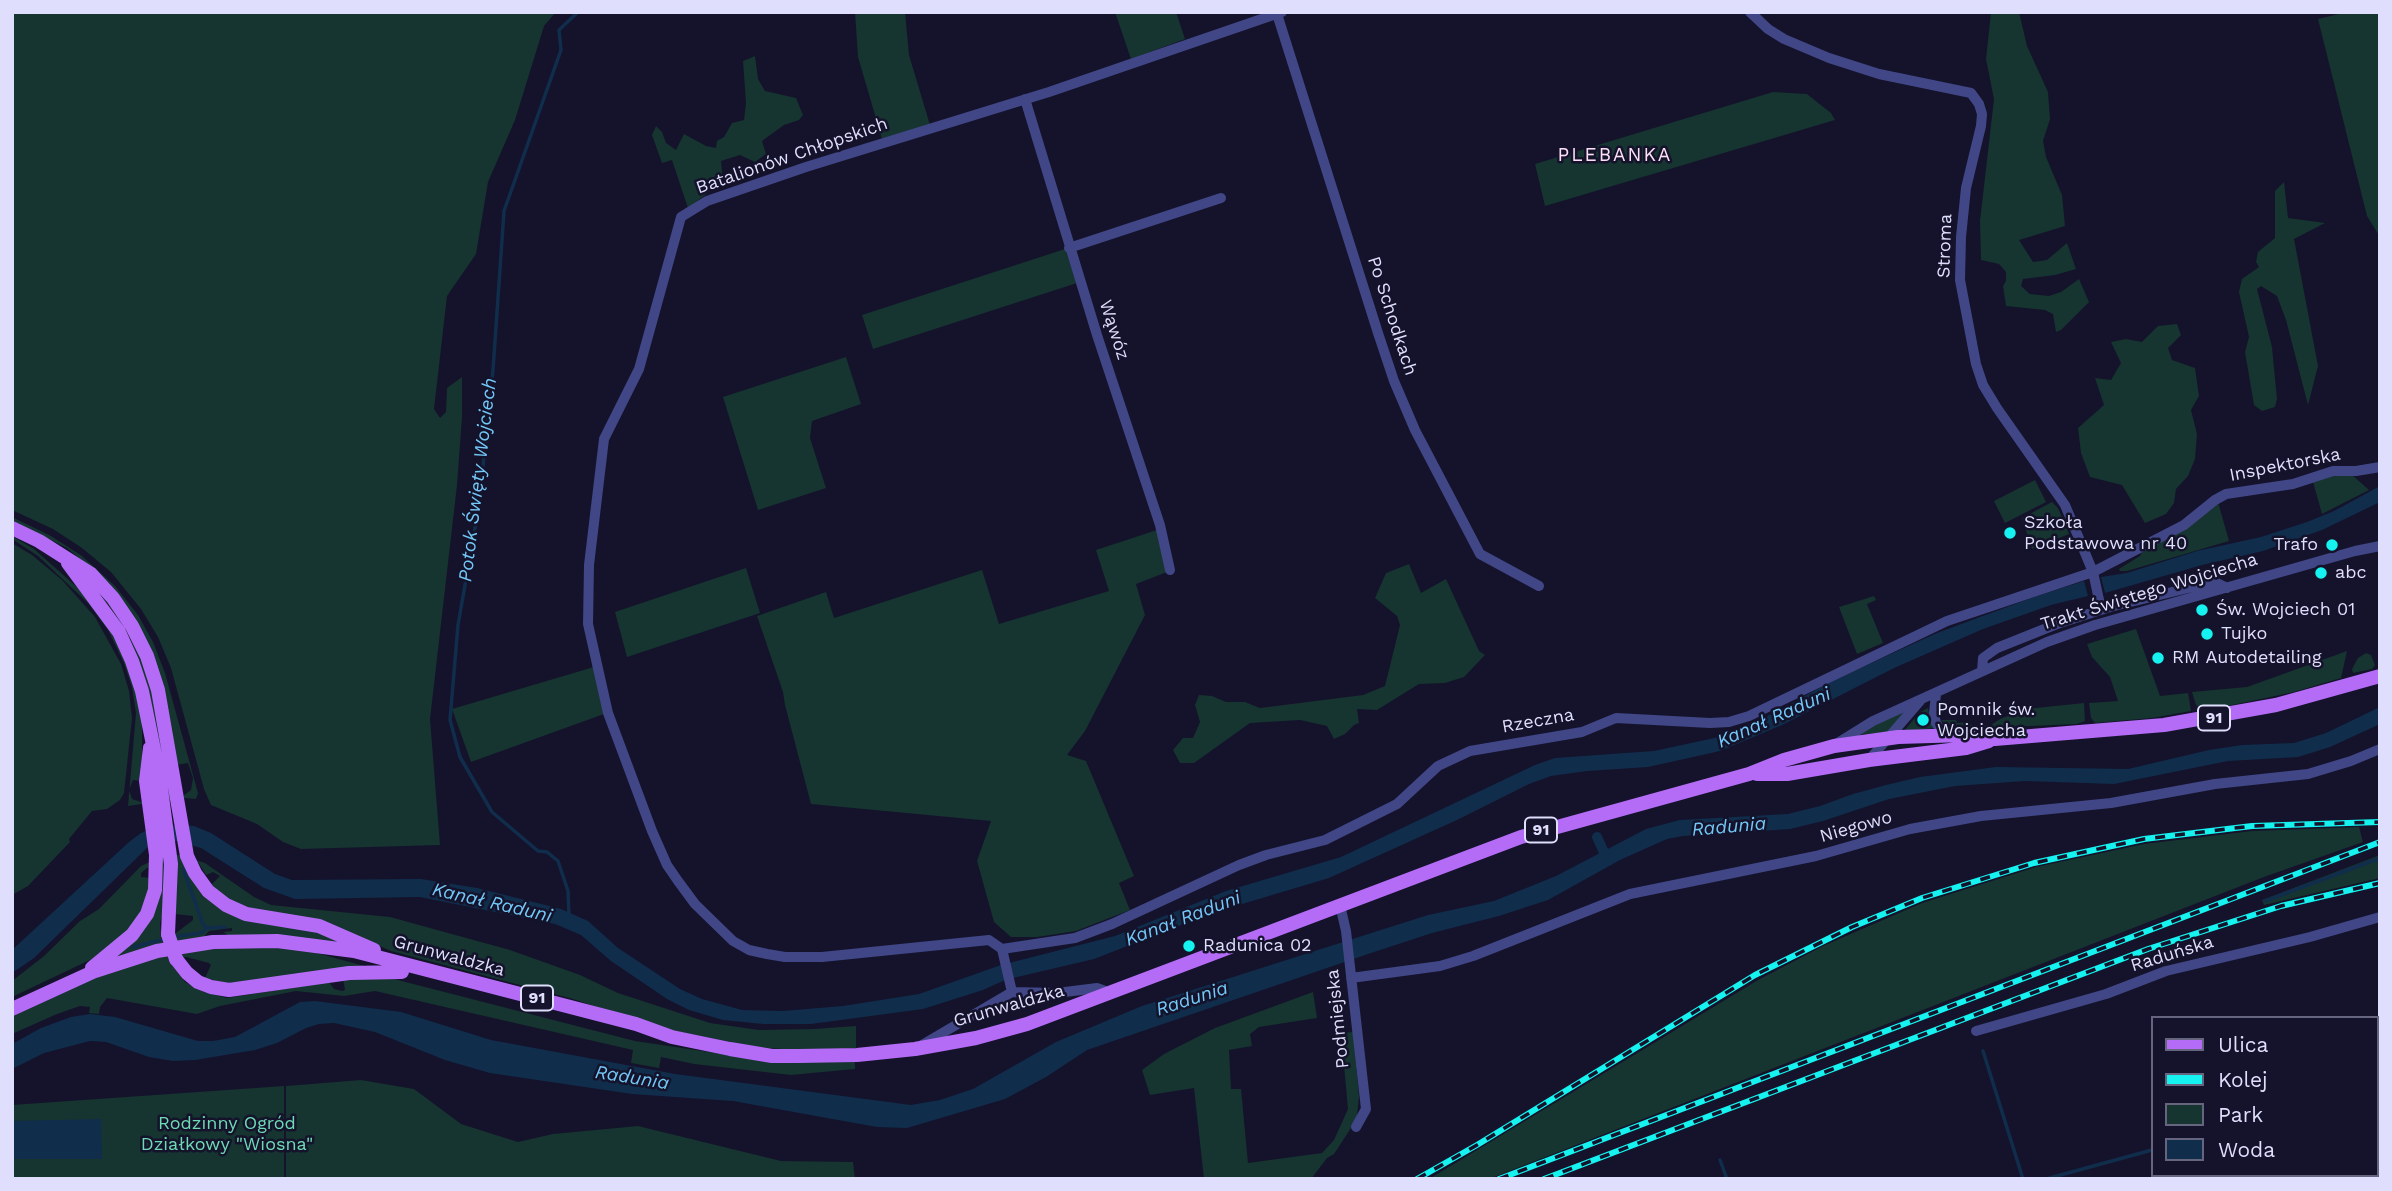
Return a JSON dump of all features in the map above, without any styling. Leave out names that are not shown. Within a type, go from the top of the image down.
[{"type":"main road","points":[[12,528],[39,541],[91,574],[108,592],[132,626],[147,656],[162,709],[164,865],[168,934],[176,959],[187,973],[198,982],[229,990],[401,967]]},
{"type":"main road","points":[[65,559],[105,611],[125,643],[139,679],[159,774],[164,815],[208,891],[236,910],[258,917],[306,923],[331,930],[401,967]]},
{"type":"main road","name":"Trakt Świętego Wojciecha","points":[[1340,905],[1521,837],[1749,774],[1784,760],[1834,746],[1888,738],[1965,735],[1995,739],[2164,725],[2226,716],[2301,699],[2380,676]]},
{"type":"main road","name":"Trakt Świętego Wojciecha","points":[[1749,774],[1787,774],[1868,760],[1966,748],[1995,739]]},
{"type":"main road","points":[[80,978],[123,943],[140,925],[152,902],[164,865]]},
{"type":"main road","name":"Grunwaldzka","points":[[12,1009],[132,958],[188,945],[244,940],[339,947],[401,967],[636,1024],[672,1037],[772,1056],[857,1055],[915,1049],[1004,1031],[1340,905]]},
{"type":"street","name":"Stroma","points":[[1750,12],[1768,29],[1784,39],[1829,58],[1923,85],[1971,93],[1979,104],[1981,126],[1966,188],[1960,280],[1976,364],[1983,385],[1997,408],[2060,496],[2093,574],[2101,609]]},
{"type":"street","name":"Batalionów Chłopskich","points":[[1002,950],[989,940],[803,958],[767,954],[749,950],[733,941],[695,904],[665,861],[608,713],[587,611],[589,565],[604,439],[639,369],[681,217],[707,201],[806,167],[1024,99],[1275,14]]},
{"type":"street","name":"Po Schodkach","points":[[1275,14],[1394,381],[1415,430],[1480,554],[1539,586]]},
{"type":"street","name":"Wąwóz","points":[[1024,99],[1069,248],[1160,524],[1170,570]]},
{"type":"street","points":[[1069,248],[1221,198]]},
{"type":"street","name":"Inspektorska","points":[[2093,574],[2184,525],[2226,494],[2293,484],[2333,471],[2380,467]]},
{"type":"street","name":"Trakt Świętego Wojciecha","points":[[1834,746],[1873,721],[2047,642],[2095,625],[2380,546]]},
{"type":"street","name":"Rzeczna","points":[[1002,950],[1075,938],[1112,924],[1239,865],[1325,839],[1397,804],[1438,766],[1470,751],[1582,732],[1616,718],[1729,722],[1749,716],[1947,621],[2093,574]]},
{"type":"street","points":[[1982,671],[1983,658],[1997,648],[2101,609],[2209,583],[2217,583],[2227,588]]},
{"type":"street","points":[[1936,694],[1936,723],[1946,736]]},
{"type":"street","name":"Trakt Świętego Wojciecha","points":[[1868,760],[1920,701]]},
{"type":"street","name":"Niegowo","points":[[1351,975],[1440,966],[1473,956],[1630,894],[1816,856],[1910,829],[1981,816],[2111,803],[2215,784],[2308,774],[2351,761],[2380,748]]},
{"type":"street","name":"Podmiejska","points":[[1340,905],[1346,931],[1366,1109],[1356,1127]]},
{"type":"street","name":"Raduńska","points":[[1976,1031],[2106,994],[2166,971],[2310,937],[2380,917]]},
{"type":"street","points":[[1002,950],[1011,988]]},
{"type":"street","points":[[915,1049],[1011,988],[1057,993],[1097,988],[1111,993]]},
{"type":"green space","points":[[12,12],[556,12],[544,26],[515,120],[488,182],[476,254],[447,296],[434,409],[440,418],[446,412],[447,388],[462,377],[462,417],[457,485],[430,719],[440,845],[301,849],[283,842],[257,824],[211,805],[204,789],[171,668],[158,637],[141,609],[111,572],[82,548],[53,529],[12,510]]},
{"type":"green space","points":[[855,12],[905,12],[909,55],[930,125],[882,139],[858,57]]},
{"type":"green space","points":[[1115,12],[1176,12],[1185,39],[1131,59]]},
{"type":"green space","points":[[1991,12],[2019,12],[2027,46],[2048,92],[2050,119],[2043,141],[2046,157],[2062,195],[2065,226],[2019,240],[2033,262],[2047,260],[2067,243],[2076,269],[2023,279],[2021,286],[2030,294],[2049,296],[2061,292],[2079,279],[2089,302],[2056,332],[2053,314],[2045,310],[2006,306],[2003,286],[2006,272],[1999,264],[1981,260],[1980,221],[1994,99],[1986,59]]},
{"type":"green space","points":[[2347,12],[2380,12],[2380,237],[2367,216],[2318,19]]},
{"type":"green space","points":[[755,56],[758,79],[765,91],[796,98],[803,115],[762,141],[766,154],[755,162],[740,155],[721,161],[723,181],[688,208],[672,160],[662,163],[652,135],[656,126],[662,132],[666,143],[676,150],[684,134],[706,146],[716,148],[717,141],[724,137],[732,123],[744,120],[746,103],[743,61]]},
{"type":"green space","points":[[1773,92],[1807,94],[1831,113],[1835,120],[1545,206],[1535,164]]},
{"type":"green space","points":[[2284,182],[2288,218],[2325,223],[2294,239],[2318,366],[2308,405],[2277,296],[2261,286],[2257,289],[2272,347],[2277,399],[2275,407],[2262,411],[2254,405],[2245,352],[2249,337],[2239,292],[2242,279],[2259,267],[2256,262],[2258,252],[2275,238],[2275,191]]},
{"type":"green space","points":[[1065,249],[1077,283],[873,349],[862,315]]},
{"type":"green space","points":[[2177,324],[2181,335],[2168,348],[2172,360],[2195,368],[2199,396],[2191,410],[2197,434],[2195,459],[2188,476],[2176,489],[2174,503],[2166,514],[2145,523],[2122,485],[2090,477],[2081,453],[2078,428],[2104,405],[2095,378],[2111,380],[2121,363],[2111,342],[2126,339],[2142,342],[2158,326]]},
{"type":"green space","points":[[846,357],[861,404],[812,421],[810,438],[826,488],[758,510],[723,397]]},
{"type":"green space","points":[[2351,474],[2369,490],[2322,514],[2313,482],[2331,475]]},
{"type":"green space","points":[[2035,480],[2046,502],[2005,523],[1994,501]]},
{"type":"green space","points":[[2052,502],[2058,508],[2069,534],[2032,549],[2022,518]]},
{"type":"green space","points":[[2218,502],[2229,541],[2120,571],[2119,569],[2140,556],[2143,550]]},
{"type":"green space","points":[[12,517],[51,536],[82,556],[115,586],[138,615],[153,642],[165,673],[198,793],[196,799],[128,806],[129,791],[132,799],[141,802],[153,800],[152,774],[157,800],[167,798],[149,690],[130,638],[87,578],[113,605],[138,649],[157,709],[171,797],[183,796],[191,790],[193,778],[188,763],[176,765],[164,694],[151,653],[130,613],[96,572],[67,548],[12,521]]},
{"type":"green space","points":[[1157,530],[1167,572],[1136,584],[1145,615],[1085,731],[1067,755],[1086,761],[1134,876],[1119,883],[1130,910],[1076,931],[1037,937],[1011,937],[994,922],[977,861],[991,821],[811,804],[783,692],[757,616],[826,592],[834,618],[982,570],[999,624],[1109,591],[1096,550]]},
{"type":"green space","points":[[12,536],[34,549],[79,589],[101,615],[121,650],[134,683],[142,721],[142,781],[133,780],[129,789],[136,713],[132,687],[124,663],[108,630],[88,603],[38,556],[12,539]]},
{"type":"green space","points":[[12,543],[32,555],[62,580],[95,617],[121,664],[129,691],[132,718],[124,793],[120,800],[107,809],[92,811],[69,839],[70,842],[28,886],[12,895]]},
{"type":"green space","points":[[1409,564],[1421,593],[1446,579],[1479,651],[1485,655],[1464,677],[1445,683],[1419,684],[1377,710],[1357,709],[1359,723],[1334,739],[1327,726],[1300,720],[1250,723],[1194,763],[1180,763],[1173,750],[1183,738],[1193,738],[1200,722],[1195,705],[1199,695],[1212,696],[1226,702],[1245,702],[1260,708],[1363,695],[1385,686],[1400,625],[1397,616],[1375,598],[1386,573]]},
{"type":"green space","points":[[746,568],[760,613],[627,657],[615,612]]},
{"type":"green space","points":[[1874,596],[1876,600],[1867,604],[1883,643],[1857,654],[1839,607]]},
{"type":"green space","points":[[2136,629],[2160,696],[2188,693],[2191,711],[2152,718],[2095,723],[2091,718],[2089,703],[2118,701],[2110,677],[2092,657],[2087,644]]},
{"type":"green space","points":[[2347,651],[2341,678],[2294,692],[2204,711],[2196,705],[2192,692],[2247,687]]},
{"type":"green space","points":[[2366,653],[2371,655],[2375,665],[2372,669],[2353,673],[2352,669],[2358,658]]},
{"type":"green space","points":[[594,667],[604,714],[471,762],[452,709]]},
{"type":"green space","points":[[2084,703],[2085,721],[2077,724],[1961,729],[1948,727],[1941,720],[1968,722],[1973,726],[1991,725],[2026,709]]},
{"type":"green space","points":[[1908,708],[1887,732],[1856,735]]},
{"type":"green space","points":[[1928,708],[1935,728],[1904,731],[1920,712]]},
{"type":"green space","points":[[2359,827],[2363,842],[2264,877],[1489,1179],[1429,1179],[1758,980],[1823,946],[1922,903],[2036,867],[2144,844],[2252,831]]},
{"type":"green space","points":[[180,855],[205,863],[254,897],[271,905],[390,917],[510,950],[580,975],[618,993],[710,1023],[759,1030],[856,1026],[856,1048],[795,1050],[755,1047],[656,1027],[573,999],[391,951],[330,924],[252,910],[228,899],[211,885],[220,876],[213,872],[206,875],[198,862],[184,862],[215,903],[312,929],[356,946],[228,935],[223,932],[232,931],[232,928],[209,931],[204,937],[114,957],[127,947],[161,865],[147,868],[141,873],[141,877],[151,878],[148,895],[129,930],[92,959],[12,997],[12,981],[44,956],[80,921],[99,909],[141,866],[163,856]],"holes":[[[177,871],[175,914],[193,916],[193,920],[176,933],[161,936],[160,923]]]},
{"type":"green space","points":[[2380,855],[2380,878],[2264,905],[2262,900]]},
{"type":"green space","points":[[273,946],[313,952],[368,967],[230,984],[205,978],[211,965],[209,963],[186,957],[169,961],[185,982],[204,992],[227,998],[329,982],[334,989],[342,991],[345,990],[343,979],[394,979],[635,1041],[756,1059],[855,1060],[855,1069],[791,1075],[694,1064],[661,1057],[659,1068],[631,1063],[633,1050],[375,991],[344,996],[296,991],[220,1006],[197,1014],[107,998],[100,1007],[99,1014],[89,1013],[90,1007],[80,1006],[12,1034],[12,1015],[95,977],[146,960],[205,948]]},
{"type":"green space","points":[[1313,992],[1317,1018],[1259,1027],[1250,1034],[1252,1046],[1229,1050],[1231,1089],[1241,1089],[1248,1163],[1322,1153],[1334,1140],[1348,1109],[1341,1033],[1353,1032],[1359,1096],[1357,1116],[1351,1128],[1334,1154],[1327,1158],[1311,1179],[1204,1179],[1194,1088],[1150,1095],[1142,1070],[1164,1054],[1215,1028]]},
{"type":"green space","points":[[361,1080],[414,1089],[461,1124],[518,1142],[553,1134],[638,1126],[781,1161],[853,1162],[855,1179],[286,1179],[286,1086]]},
{"type":"green space","name":"Rodzinny Ogród Działkowy \"Wiosna\"","points":[[284,1086],[284,1179],[12,1179],[12,1105]]},
{"type":"water","points":[[2380,486],[2380,502],[2322,530],[2263,551],[2202,565],[2105,593],[2101,577],[2127,573],[2307,522]]},
{"type":"water","name":"Kanał Raduni","points":[[2084,581],[2088,596],[2051,605],[1983,629],[1894,668],[1782,725],[1720,751],[1648,767],[1551,776],[1329,878],[1212,913],[1094,959],[1013,978],[1009,963],[1115,936],[1226,891],[1341,857],[1555,758],[1654,751],[1719,737],[1937,633]]},
{"type":"water","name":"Radunia","points":[[2380,707],[2380,724],[2330,747],[2298,757],[2228,761],[2114,784],[2025,781],[1955,786],[1889,799],[1790,829],[1667,839],[1620,860],[1548,900],[1432,933],[1087,1050],[1046,1077],[1005,1099],[907,1128],[877,1127],[733,1101],[632,1094],[490,1073],[445,1060],[375,1032],[334,1023],[306,1028],[277,1043],[255,1050],[195,1060],[173,1061],[149,1057],[106,1042],[90,1041],[44,1053],[12,1069],[12,1044],[41,1028],[71,1017],[90,1014],[115,1017],[198,1041],[213,1041],[235,1037],[300,1002],[315,1001],[401,1012],[491,1040],[675,1074],[911,1105],[940,1100],[973,1089],[1056,1042],[1142,1006],[1428,915],[1494,901],[1556,876],[1646,829],[1680,820],[1788,814],[1920,777],[1996,767],[2128,769],[2209,750],[2242,745],[2294,743],[2326,733]]},
{"type":"water","name":"Kanał Raduni","points":[[194,826],[211,833],[275,874],[292,880],[421,879],[477,888],[561,909],[588,921],[618,948],[680,989],[702,999],[742,1010],[783,1011],[843,1006],[919,994],[1001,965],[1005,980],[923,1009],[811,1024],[763,1024],[723,1020],[689,1010],[667,999],[611,961],[581,935],[555,924],[420,897],[295,899],[264,888],[201,848],[177,841],[148,847],[34,958],[12,973],[12,950],[129,842],[153,828]]},
{"type":"water","points":[[101,1119],[102,1159],[12,1159],[12,1121]]},
{"type":"waterway","name":"Potok Święty Wojciech","points":[[569,915],[568,891],[558,861],[547,852],[538,851],[492,812],[460,757],[450,720],[458,625],[479,505],[493,370],[504,211],[561,50],[559,30],[578,12]]},
{"type":"waterway","points":[[1597,837],[1608,861]]},
{"type":"waterway","points":[[2265,901],[2380,858]]},
{"type":"waterway","points":[[183,869],[203,924],[207,928]]},
{"type":"waterway","points":[[173,937],[201,933],[207,928],[225,927]]},
{"type":"waterway","points":[[133,947],[165,939]]},
{"type":"waterway","points":[[1983,1051],[2023,1179]]},
{"type":"waterway","points":[[2046,1179],[2150,1151]]},
{"type":"waterway","points":[[1720,1160],[1727,1179]]},
{"type":"railway","points":[[1417,1179],[1755,975],[1852,927],[1922,898],[2034,863],[2144,839],[2252,826],[2380,822]]},
{"type":"railway","points":[[1499,1179],[2380,842]]},
{"type":"railway","points":[[1544,1179],[2148,949],[2281,906],[2380,883]]},
{"type":"place","name":"Szkoła Podstawowa nr 40","points":[[2010,533]]},
{"type":"place","name":"Trafo","points":[[2332,545]]},
{"type":"place","name":"abc","points":[[2321,573]]},
{"type":"place","name":"Św. Wojciech 01","points":[[2202,610]]},
{"type":"place","name":"Tujko","points":[[2207,634]]},
{"type":"place","name":"RM Autodetailing","points":[[2158,658]]},
{"type":"place","name":"Pomnik św. Wojciecha","points":[[1923,720]]},
{"type":"place","name":"Radunica 02","points":[[1189,946]]},
{"type":"district","name":"PLEBANKA","points":[[1615,155]]}]
